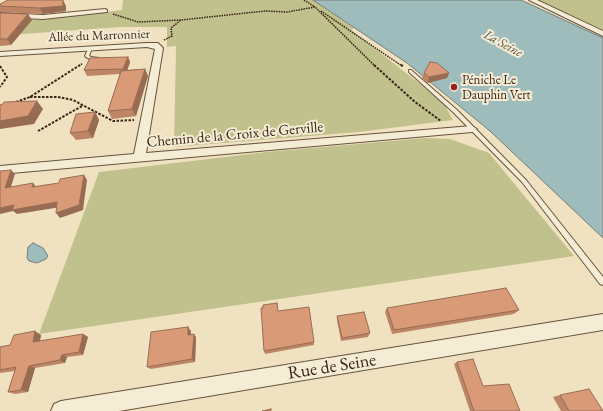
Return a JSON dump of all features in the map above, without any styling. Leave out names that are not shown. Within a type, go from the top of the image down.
[{"type":"street","points":[[532,0],[603,34]]},
{"type":"street","points":[[0,15],[42,17],[105,11]]},
{"type":"street","name":"Allée du Marronnier","points":[[0,54],[155,45],[159,48],[139,158]]},
{"type":"street","name":"Chemin de la Croix de Gerville","points":[[0,170],[472,129]]},
{"type":"street","name":"Rue de Seine","points":[[61,411],[603,322]]},
{"type":"lane","points":[[90,48],[87,56],[90,58],[102,59]]},
{"type":"lane","points":[[410,71],[455,111],[524,181],[603,282]]},
{"type":"path","points":[[304,0],[410,71]]},
{"type":"path","points":[[105,11],[138,22],[181,20],[265,11],[286,12],[315,7]]},
{"type":"path","points":[[315,7],[344,37],[415,102],[454,131]]},
{"type":"path","points":[[155,45],[172,36],[172,28],[181,20]]},
{"type":"path","points":[[16,102],[30,97],[90,58]]},
{"type":"path","points":[[0,66],[7,77],[0,88]]},
{"type":"path","points":[[30,97],[58,97],[73,100],[112,121],[146,120]]},
{"type":"path","points":[[38,131],[82,106]]},
{"type":"green space","points":[[123,0],[313,0],[354,28],[351,30],[443,102],[453,120],[359,132],[174,147],[176,46],[167,47],[167,27],[120,27],[9,35],[0,17],[35,20],[122,10]]},
{"type":"green space","points":[[539,0],[603,0],[603,30]]},
{"type":"green space","points":[[425,138],[450,139],[489,153],[574,256],[39,334],[99,172],[267,152]]},
{"type":"water","name":"La Seine","points":[[313,0],[521,0],[603,38],[603,238],[490,131],[407,63]]},
{"type":"water","points":[[33,243],[43,248],[48,256],[46,259],[37,263],[29,261],[27,258],[28,247]]},
{"type":"building","points":[[8,0],[63,0],[63,6],[40,8],[0,6],[0,4]]},
{"type":"building","points":[[0,13],[28,14],[7,39],[0,39]]},
{"type":"building","points":[[128,57],[123,69],[84,70],[90,58]]},
{"type":"building","points":[[430,62],[437,63],[449,73],[429,77],[424,73]]},
{"type":"building","points":[[145,69],[132,109],[108,111],[121,71]]},
{"type":"building","points":[[37,101],[28,116],[0,121],[0,105],[4,102]]},
{"type":"building","points":[[95,112],[88,131],[70,133],[76,114]]},
{"type":"building","points":[[11,170],[5,188],[33,183],[32,187],[59,183],[60,179],[84,175],[79,205],[56,213],[57,202],[12,210],[14,205],[0,208],[0,171]]},
{"type":"building","points":[[506,288],[519,310],[394,330],[387,308]]},
{"type":"building","points":[[277,303],[278,311],[309,307],[314,342],[264,351],[261,308],[263,308],[263,305]]},
{"type":"building","points":[[364,312],[370,333],[342,338],[337,316]]},
{"type":"building","points":[[188,327],[188,335],[194,334],[192,359],[147,367],[151,332]]},
{"type":"building","points":[[35,331],[33,342],[83,334],[79,352],[62,355],[60,360],[29,366],[21,390],[8,392],[16,367],[0,370],[0,347],[10,345],[14,335]]},
{"type":"building","points":[[473,359],[483,386],[509,384],[520,411],[474,411],[457,362]]},
{"type":"building","points":[[589,389],[603,411],[569,411],[560,395]]},
{"type":"place","name":"Péniche Le Dauphin Vert","points":[[454,87]]}]
